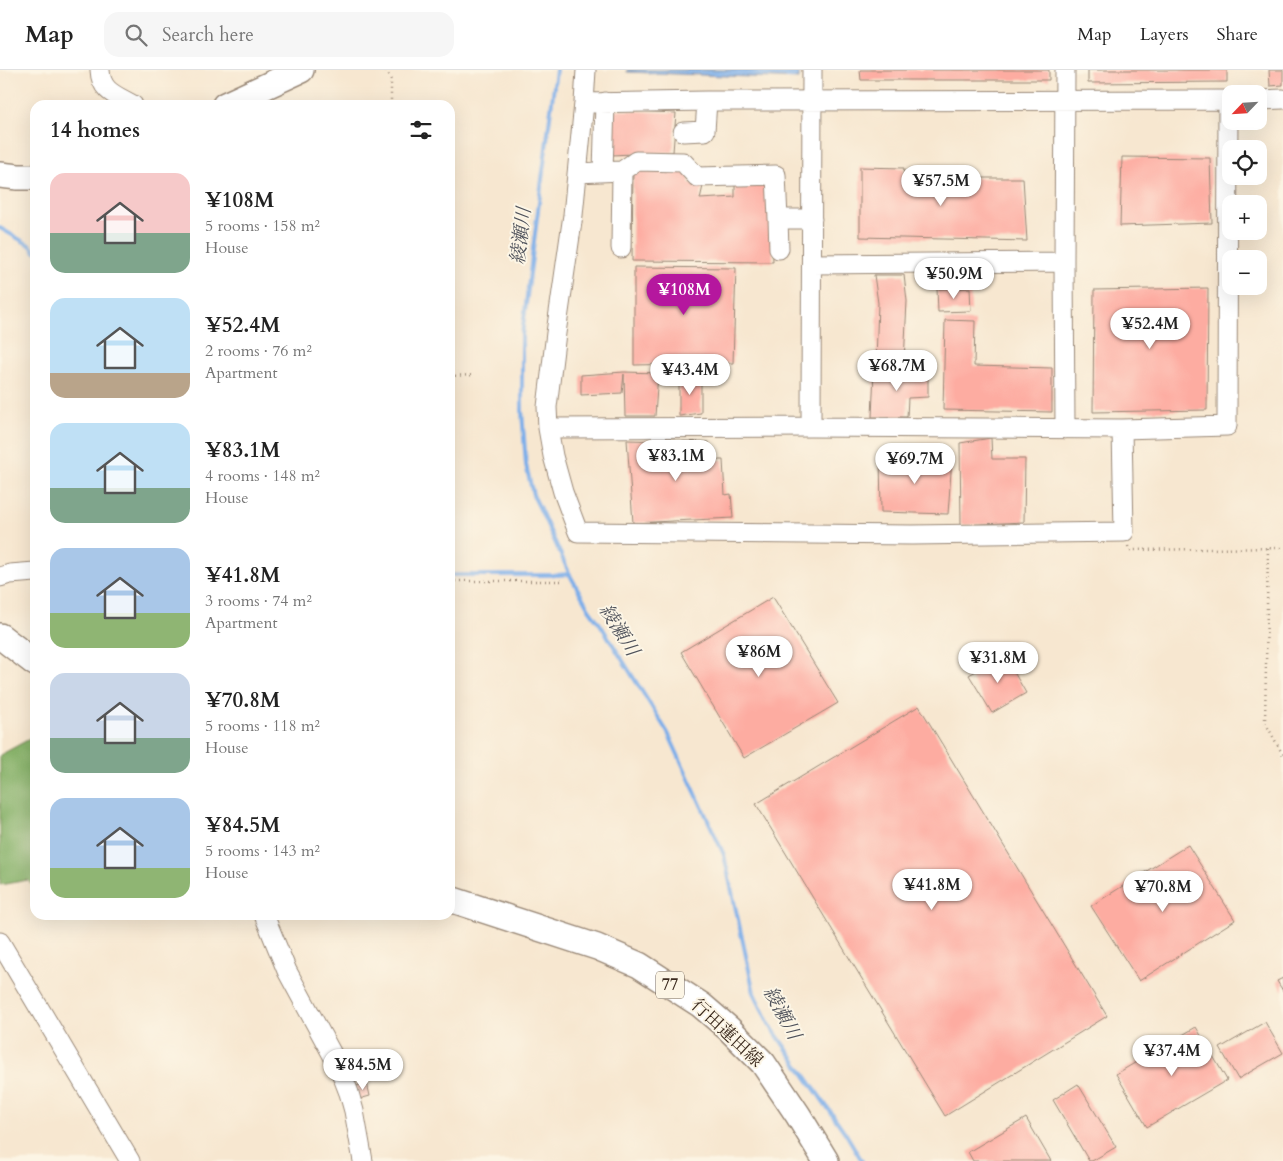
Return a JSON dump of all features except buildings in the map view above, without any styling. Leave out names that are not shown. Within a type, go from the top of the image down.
[{"type":"main road","points":[[236,100],[302,70]]},
{"type":"main road","points":[[0,175],[30,177]]},
{"type":"main road","points":[[0,636],[30,659]]},
{"type":"main road","name":"行田蓮田線","points":[[455,901],[597,947],[640,965],[701,1005],[762,1064],[798,1115],[826,1161]]},
{"type":"street","points":[[100,70],[101,80],[106,89],[125,100]]},
{"type":"street","points":[[586,70],[573,215],[547,407],[548,428],[553,456],[563,492],[578,532],[912,535],[1124,532],[1122,429]]},
{"type":"street","points":[[811,427],[812,70]]},
{"type":"street","points":[[1065,70],[1065,429]]},
{"type":"street","points":[[1268,100],[1283,99]]},
{"type":"street","points":[[584,103],[812,100],[1222,100]]},
{"type":"street","points":[[683,132],[705,131],[707,101]]},
{"type":"street","points":[[603,172],[605,102]]},
{"type":"street","points":[[548,428],[1122,429],[1226,426],[1230,130]]},
{"type":"street","points":[[577,173],[622,171],[636,161],[683,162],[697,178],[776,175],[779,249]]},
{"type":"street","points":[[621,248],[622,171]]},
{"type":"street","points":[[778,219],[812,219]]},
{"type":"street","points":[[812,264],[1064,262]]},
{"type":"street","points":[[0,577],[30,572]]},
{"type":"street","points":[[266,920],[287,971],[339,1067],[354,1111],[363,1161]]},
{"type":"street","points":[[0,942],[130,1161]]},
{"type":"path","points":[[386,70],[391,80],[391,100]]},
{"type":"path","points":[[455,376],[475,375]]},
{"type":"path","points":[[1124,532],[1128,550],[1283,548]]},
{"type":"path","points":[[1268,548],[1265,722],[1283,756]]},
{"type":"path","points":[[455,581],[565,582]]},
{"type":"green space","points":[[30,739],[30,882],[28,880],[0,885],[0,755]]},
{"type":"water","points":[[627,70],[799,70],[799,79],[627,72]]},
{"type":"waterway","name":"綾瀬川","points":[[556,70],[522,335],[522,411],[526,465],[533,495],[571,577],[589,609],[668,733],[724,855],[754,993],[769,1024],[846,1134],[862,1161]]},
{"type":"waterway","points":[[0,228],[30,245]]},
{"type":"waterway","points":[[455,575],[570,574]]}]
